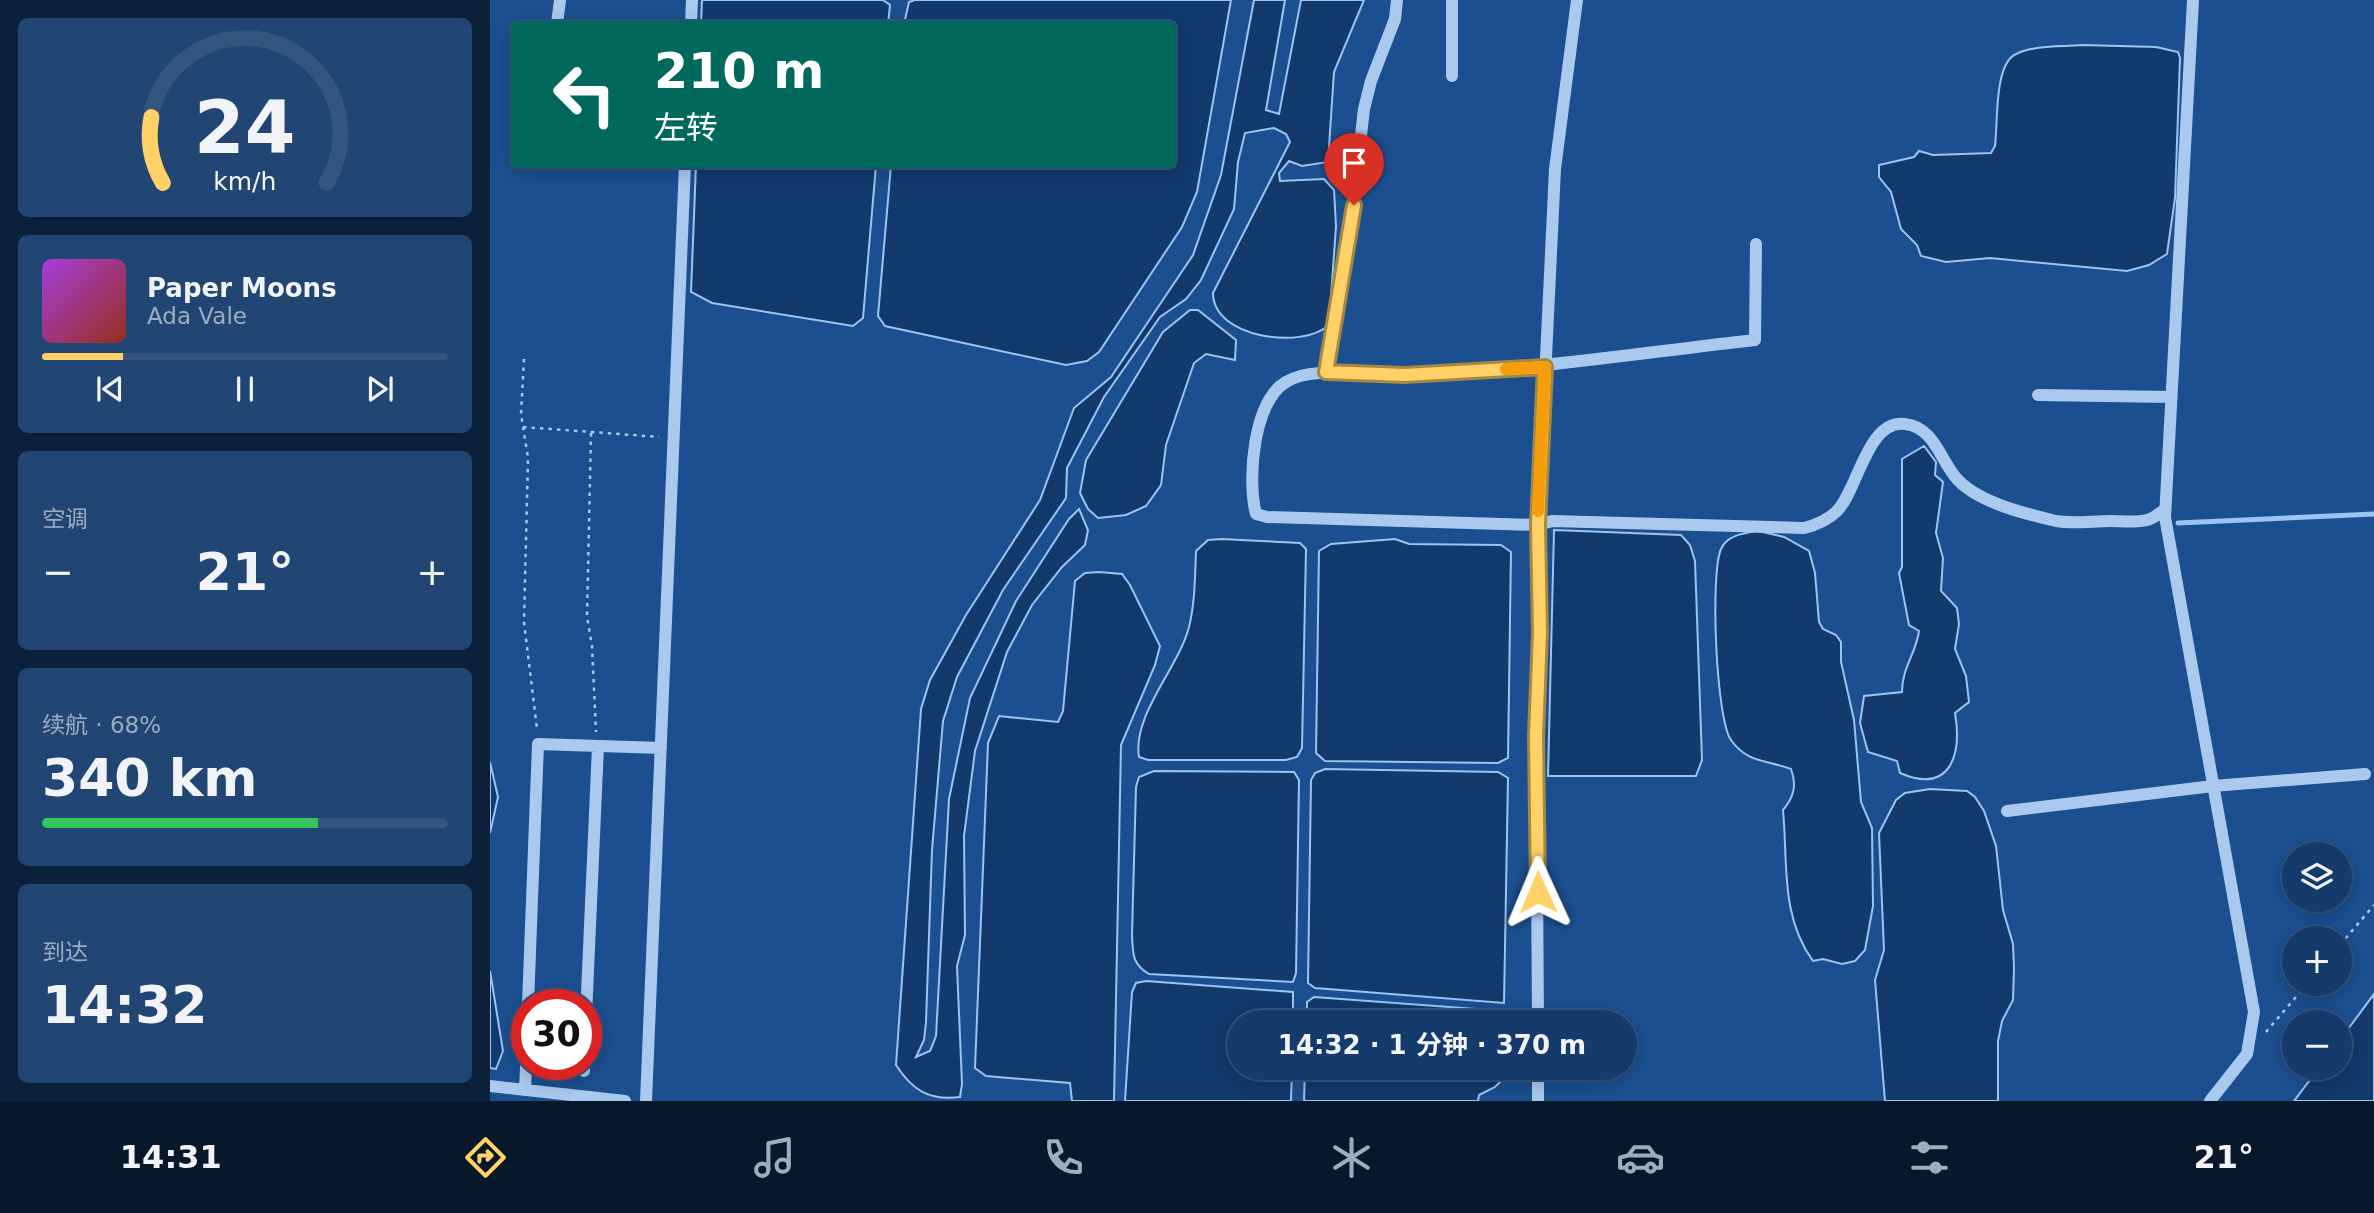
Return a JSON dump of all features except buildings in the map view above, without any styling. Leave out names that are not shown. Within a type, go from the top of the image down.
[{"type":"street","points":[[557,21],[560,0]]},
{"type":"street","points":[[691,21],[692,0]]},
{"type":"street","points":[[1326,372],[1348,248],[1364,109],[1371,81],[1395,19],[1397,0]]},
{"type":"street","points":[[1452,0],[1452,76]]},
{"type":"street","points":[[1538,1010],[1538,525],[1555,169],[1577,0]]},
{"type":"street","points":[[2193,0],[2186,172],[2165,509],[2255,1012],[2247,1054],[2210,1101]]},
{"type":"street","points":[[646,1101],[685,168]]},
{"type":"street","points":[[1756,244],[1755,340],[1545,367],[1405,375],[1326,372],[1296,377],[1271,394],[1259,423],[1251,497],[1256,514],[1538,525],[1552,521],[1804,528],[1819,524],[1836,513],[1846,500],[1875,437],[1889,426],[1905,424],[1920,430],[1936,445],[1956,479],[1975,493],[2004,504],[2058,521],[2076,522],[2149,520],[2165,509]]},
{"type":"street","points":[[2038,395],[2171,397]]},
{"type":"street","points":[[529,989],[538,744],[661,748]]},
{"type":"street","points":[[587,989],[598,746]]},
{"type":"street","points":[[2007,811],[2213,786],[2365,774]]},
{"type":"street","points":[[525,1080],[525,1090]]},
{"type":"street","points":[[1538,1080],[1538,1101]]},
{"type":"street","points":[[490,1086],[625,1101]]},
{"type":"path","points":[[524,359],[520,414],[528,458],[524,622],[538,744]]},
{"type":"path","points":[[523,427],[673,438]]},
{"type":"path","points":[[591,433],[587,617],[592,646],[598,746]]},
{"type":"path","points":[[2352,931],[2374,905]]},
{"type":"path","points":[[2264,1034],[2297,996]]},
{"type":"water","points":[[702,0],[883,0],[890,5],[888,21],[701,21]]},
{"type":"water","points":[[1231,0],[1197,192],[1182,227],[1099,352],[1087,361],[1066,365],[885,326],[878,316],[891,168],[1176,168],[1176,21],[905,21],[909,2]]},
{"type":"water","points":[[1254,0],[1285,0],[1266,110],[1279,114],[1301,0],[1364,0],[1334,72],[1328,162],[1302,166],[1289,161],[1279,173],[1280,181],[1324,179],[1334,190],[1336,226],[1329,325],[1316,333],[1280,338],[1243,329],[1227,321],[1217,308],[1213,293],[1290,142],[1286,134],[1274,128],[1245,133],[1238,162],[1234,209],[1201,280],[1186,299],[1160,317],[1104,397],[1067,468],[1066,498],[1003,590],[957,677],[943,721],[932,850],[926,1022],[924,1040],[916,1057],[930,1051],[936,1036],[949,799],[970,698],[1016,601],[1069,519],[1079,509],[1088,530],[1085,545],[1062,567],[1032,605],[1007,652],[975,751],[964,836],[965,935],[957,966],[962,1084],[960,1097],[930,1095],[908,1081],[896,1065],[921,709],[930,680],[966,615],[1040,500],[1074,408],[1111,377],[1193,255],[1221,175]]},
{"type":"water","points":[[2082,45],[2156,47],[2178,52],[2180,58],[2175,198],[2167,254],[2149,265],[2127,271],[1990,258],[1946,262],[1921,256],[1917,245],[1901,229],[1891,192],[1879,177],[1879,165],[1914,157],[1919,151],[1933,155],[1991,153],[1995,146],[2000,81],[2009,60],[2016,54],[2031,49]]},
{"type":"water","points":[[696,168],[876,168],[863,318],[853,326],[712,303],[691,292]]},
{"type":"water","points":[[1190,310],[1198,310],[1236,340],[1235,360],[1206,354],[1194,363],[1166,445],[1161,485],[1146,506],[1126,515],[1098,518],[1088,509],[1080,493],[1086,460],[1163,332]]},
{"type":"water","points":[[1924,446],[1936,462],[1935,475],[1943,482],[1936,533],[1943,558],[1941,591],[1957,608],[1959,624],[1955,649],[1966,676],[1969,702],[1955,713],[1957,743],[1949,767],[1931,779],[1900,773],[1897,761],[1868,752],[1860,723],[1864,696],[1902,692],[1904,675],[1919,631],[1909,625],[1899,573],[1902,567],[1902,459]]},
{"type":"water","points":[[1554,530],[1681,535],[1690,545],[1695,561],[1702,760],[1696,776],[1548,776]]},
{"type":"water","points":[[1758,531],[1784,537],[1809,551],[1815,573],[1819,622],[1823,629],[1836,635],[1841,642],[1841,662],[1854,720],[1861,802],[1872,828],[1873,906],[1865,950],[1855,961],[1842,964],[1823,959],[1813,961],[1802,944],[1790,907],[1783,810],[1793,791],[1791,769],[1758,760],[1744,753],[1731,740],[1726,727],[1716,646],[1718,564],[1721,549],[1727,541]]},
{"type":"water","points":[[1395,539],[1409,544],[1501,545],[1511,552],[1508,758],[1498,763],[1325,761],[1316,753],[1319,551],[1331,544]]},
{"type":"water","points":[[1208,540],[1300,543],[1306,549],[1302,748],[1297,757],[1286,760],[1148,760],[1139,757],[1142,725],[1189,627],[1194,599],[1196,551]]},
{"type":"water","points":[[1085,573],[1122,574],[1160,646],[1155,665],[1121,745],[1114,1101],[1072,1101],[1070,1083],[986,1076],[975,1068],[988,743],[999,716],[1058,722],[1063,711],[1075,581]]},
{"type":"water","points":[[490,762],[498,797],[490,833]]},
{"type":"water","points":[[1325,769],[1498,772],[1508,778],[1504,1003],[1315,988],[1308,983],[1311,780],[1315,773]]},
{"type":"water","points":[[1154,771],[1294,772],[1299,780],[1296,973],[1293,982],[1149,974],[1136,962],[1132,935],[1136,787],[1139,777]]},
{"type":"water","points":[[1930,789],[1967,791],[1975,797],[1984,811],[1996,846],[2003,910],[2013,944],[2014,968],[2013,1000],[2002,1021],[1998,1041],[1998,1101],[1885,1101],[1875,980],[1884,950],[1879,833],[1896,800],[1905,793]]},
{"type":"water","points":[[490,971],[503,1051],[496,1069],[490,1068]]},
{"type":"water","points":[[1146,981],[1293,992],[1293,1010],[1227,1010],[1227,1080],[1292,1080],[1291,1101],[1125,1101],[1132,992],[1136,983]]},
{"type":"water","points":[[2374,994],[2374,1101],[2294,1101],[2310,1080],[2352,1080],[2352,1024]]},
{"type":"water","points":[[1314,997],[1490,1010],[1307,1010],[1307,1002]]},
{"type":"water","points":[[1305,1080],[1502,1080],[1479,1095],[1478,1101],[1304,1101]]},
{"type":"waterway","points":[[2178,523],[2374,514]]},
{"type":"slow traffic","points":[[1506,369],[1545,367],[1538,511]]},
{"type":"route","points":[[1354,205],[1326,372],[1365,376],[1545,367],[1538,525],[1538,892]]}]
